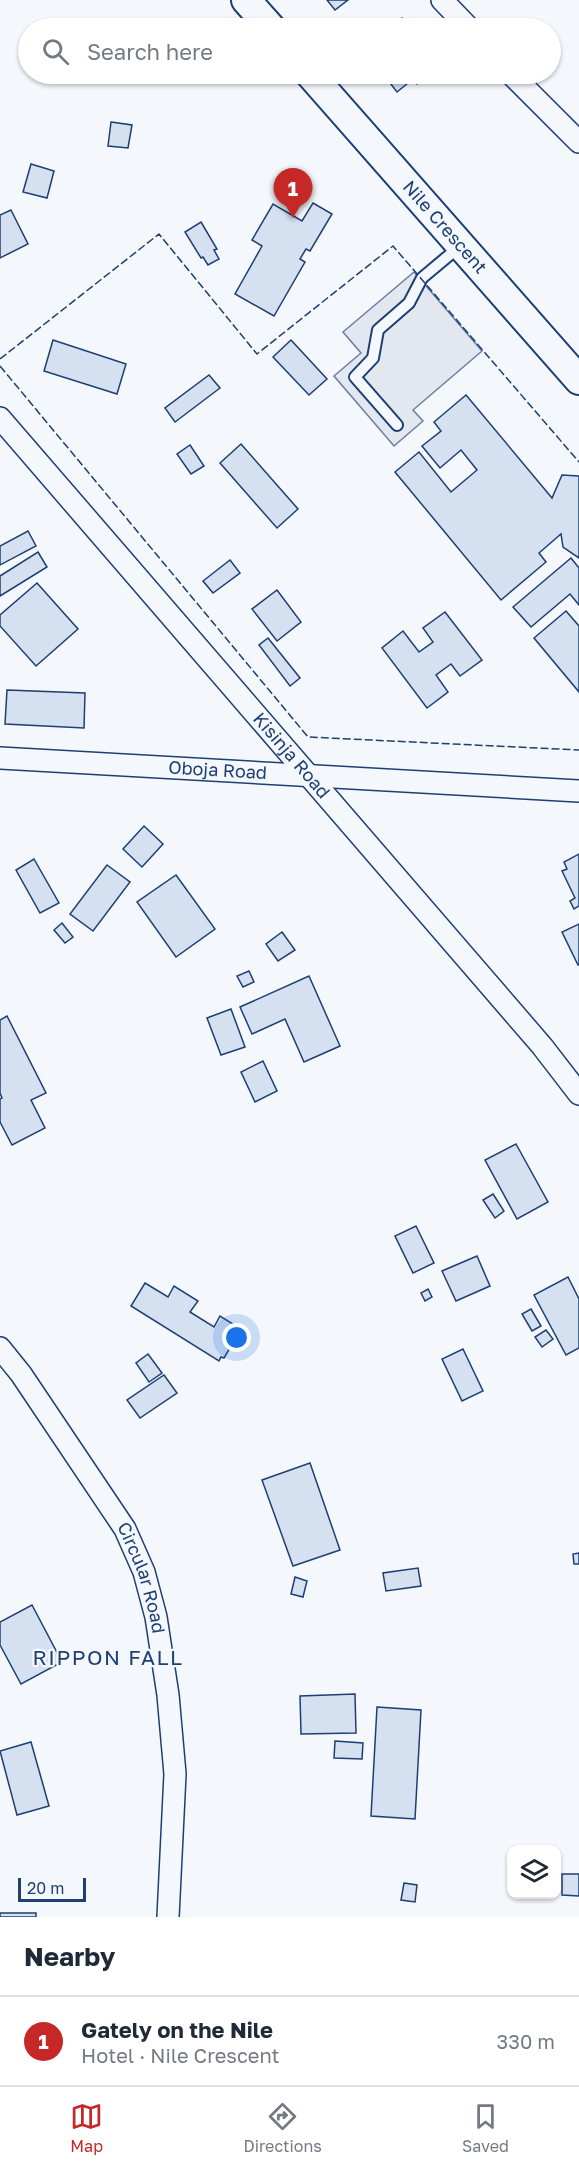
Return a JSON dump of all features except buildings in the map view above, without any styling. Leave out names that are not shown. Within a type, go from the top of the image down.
[{"type":"street","points":[[246,0],[262,18]]},
{"type":"street","points":[[442,0],[459,18]]},
{"type":"street","name":"Nile Crescent","points":[[319,84],[579,380]]},
{"type":"street","points":[[521,84],[579,142]]},
{"type":"street","name":"Kisinja Road","points":[[0,418],[542,1046],[579,1094]]},
{"type":"street","name":"Oboja Road","points":[[0,758],[579,791]]},
{"type":"street","name":"Circular Road","points":[[0,1348],[21,1374],[125,1529],[144,1572],[156,1617],[168,1695],[175,1774],[168,1917]]},
{"type":"lane","points":[[397,425],[355,377],[373,358],[378,330],[409,303],[422,278],[462,245]]},
{"type":"shaded area","points":[[414,272],[482,351],[413,410],[423,421],[394,446],[334,376],[361,353],[343,332]]},
{"type":"fence","points":[[0,359],[159,234],[257,354],[393,246],[579,462]]},
{"type":"fence","points":[[0,366],[308,737],[579,750]]},
{"type":"place","name":"Gately on the Nile","points":[[293,218]]},
{"type":"district","name":"RIPPON FALL","points":[[108,1658]]}]
